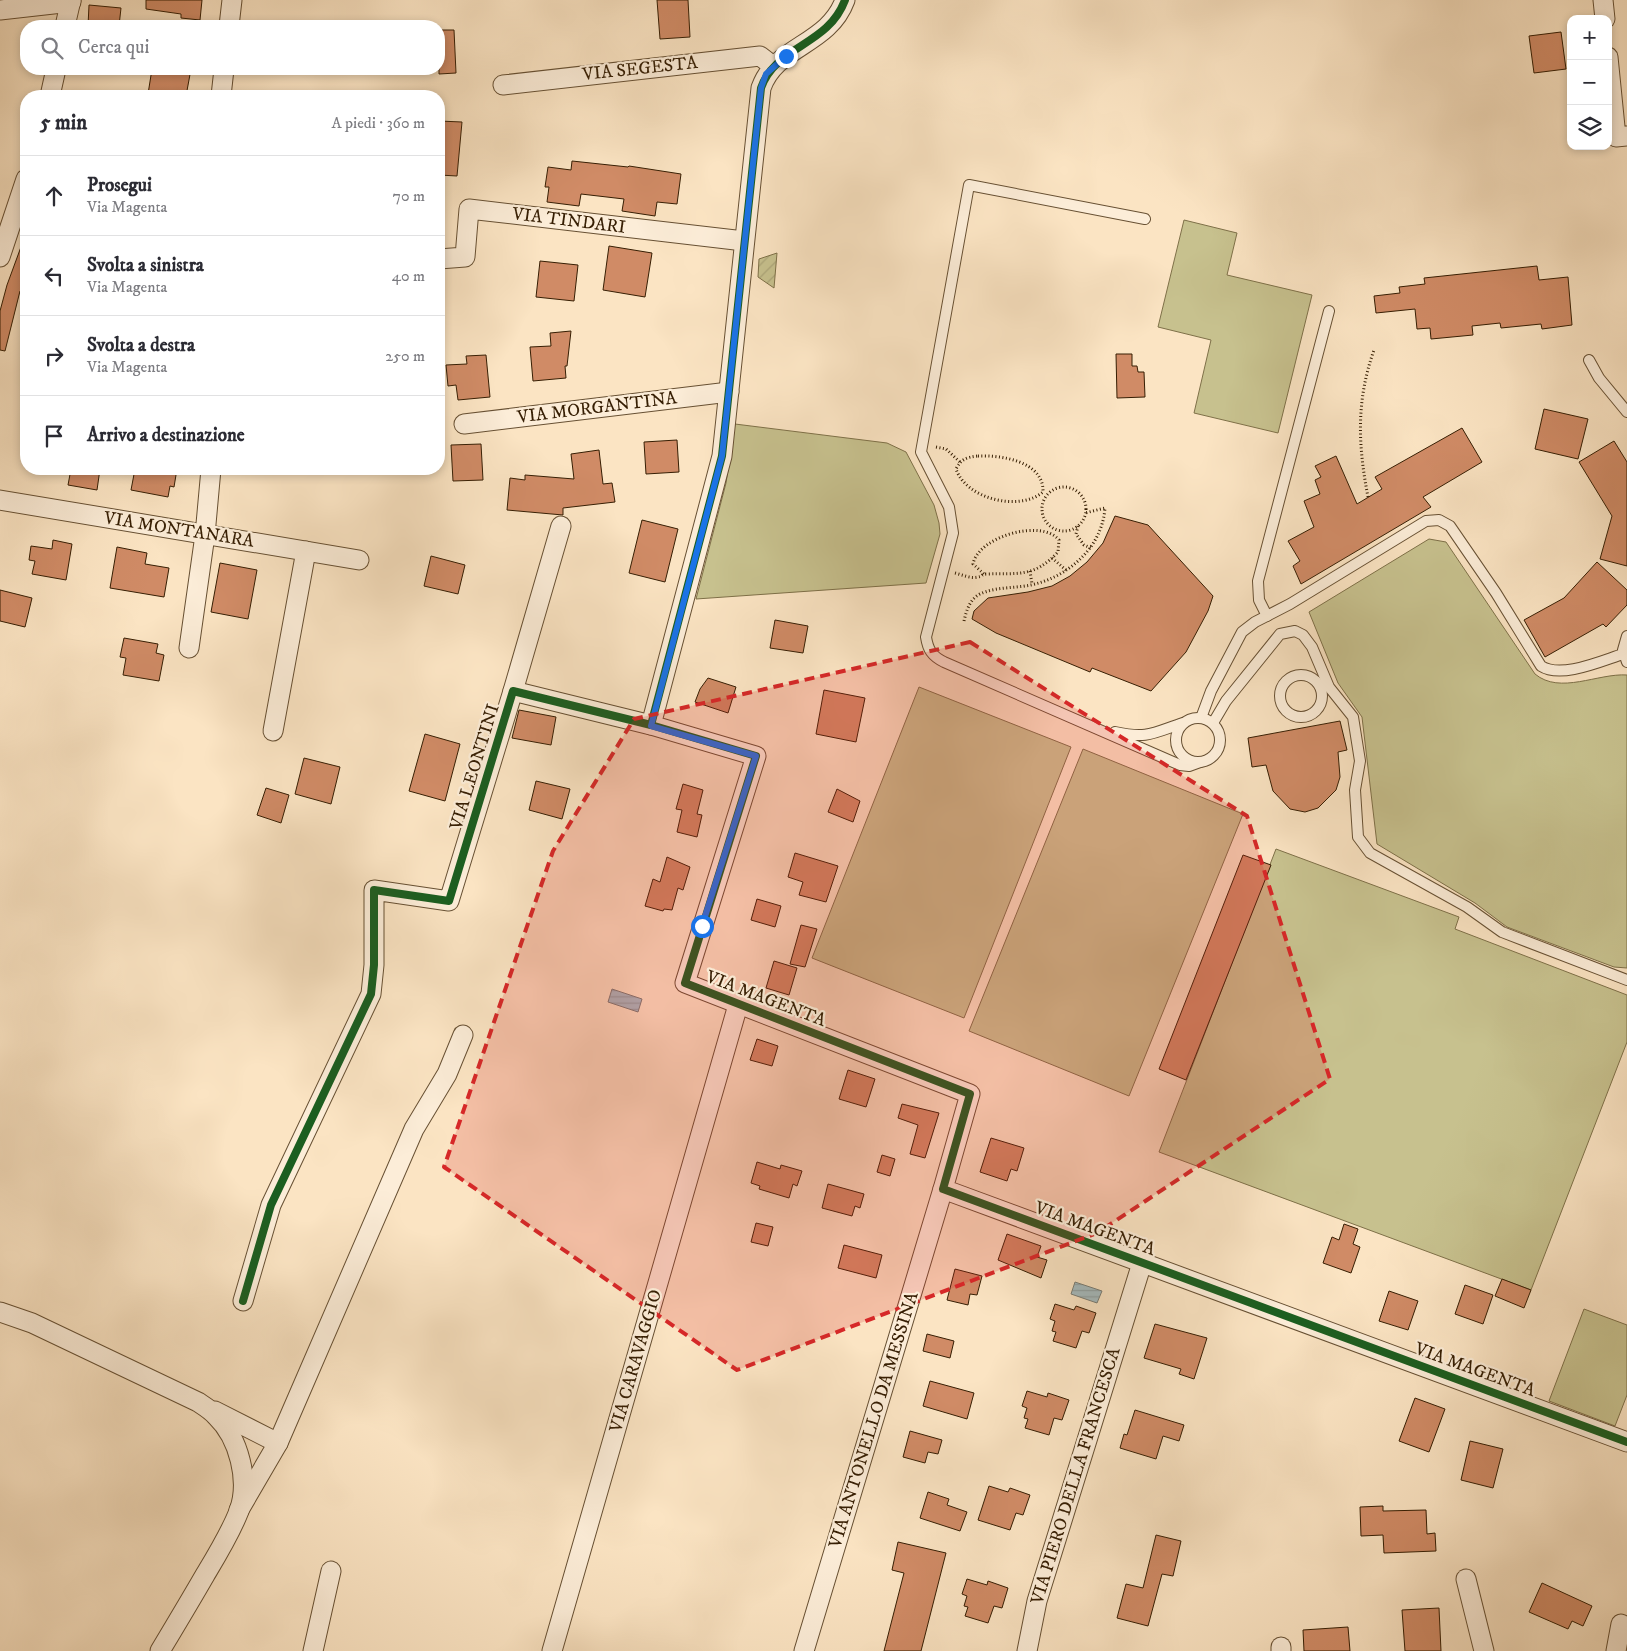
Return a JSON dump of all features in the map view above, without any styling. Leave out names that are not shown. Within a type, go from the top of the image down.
[{"type":"street","points":[[230,20],[232,0]]},
{"type":"street","points":[[651,726],[722,456],[760,96],[766,74],[773,66],[825,30],[835,19],[845,0]]},
{"type":"street","points":[[1603,0],[1604,15]]},
{"type":"street","points":[[0,10],[71,1],[66,20]]},
{"type":"street","name":"VIA SEGESTA","points":[[503,84],[760,56],[773,66]]},
{"type":"street","points":[[1608,60],[1616,137],[1627,136]]},
{"type":"street","points":[[51,90],[55,75]]},
{"type":"street","points":[[222,90],[223,75]]},
{"type":"street","points":[[0,257],[20,197]]},
{"type":"street","name":"VIA TINDARI","points":[[445,259],[465,257],[469,209],[744,241]]},
{"type":"street","name":"VIA MORGANTINA","points":[[464,424],[730,392]]},
{"type":"street","points":[[189,648],[205,535],[210,475]]},
{"type":"street","name":"VIA MONTANARA","points":[[0,500],[359,560]]},
{"type":"street","points":[[514,691],[561,526]]},
{"type":"street","points":[[273,731],[306,551]]},
{"type":"street","name":"VIA LEONTINI","points":[[243,1301],[271,1206],[371,994],[374,965],[374,890],[449,901],[514,691],[651,726]]},
{"type":"street","name":"VIA MAGENTA","points":[[651,726],[756,756],[685,983],[970,1094],[943,1189],[1627,1442]]},
{"type":"street","name":"VIA CARAVAGGIO","points":[[552,1651],[738,1005]]},
{"type":"street","points":[[160,1651],[224,1544],[240,1510],[278,1443],[414,1129],[447,1074],[463,1035]]},
{"type":"street","name":"VIA ANTONELLO DA MESSINA","points":[[804,1651],[943,1189]]},
{"type":"street","name":"VIA PIERO DELLA FRANCESCA","points":[[1027,1651],[1037,1601],[1142,1263]]},
{"type":"street","points":[[0,1312],[32,1323],[198,1402],[278,1443]]},
{"type":"street","points":[[198,1402],[216,1416],[231,1436],[238,1450],[243,1490],[240,1510]]},
{"type":"street","points":[[313,1651],[331,1571]]},
{"type":"street","points":[[1466,1580],[1484,1651]]},
{"type":"street","points":[[1616,1651],[1621,1624]]},
{"type":"lane","points":[[1097,728],[1144,736],[1160,733],[1184,722],[1201,718],[1213,723],[1220,734],[1220,747],[1212,758],[1189,766],[1180,765],[935,658],[927,648],[926,637],[952,540],[952,521],[948,507],[921,452],[969,185],[1144,219]]},
{"type":"lane","points":[[1266,616],[1259,600],[1258,581],[1329,310]]},
{"type":"lane","points":[[1589,360],[1599,378],[1627,412]]},
{"type":"lane","points":[[1201,718],[1211,691],[1242,632],[1426,522],[1439,520],[1450,526],[1496,593],[1541,666],[1548,670],[1561,672],[1625,658],[1623,646],[1627,636]]},
{"type":"lane","points":[[1213,723],[1226,701],[1280,634],[1295,631],[1303,635],[1312,647],[1325,688],[1321,705],[1311,715],[1296,717],[1283,707],[1280,693],[1287,680],[1304,676],[1311,678],[1325,688],[1353,717],[1360,761],[1355,790],[1358,837],[1370,853],[1467,908],[1502,932],[1627,980]]},
{"type":"lane","points":[[1184,722],[1177,733],[1178,750],[1187,759],[1200,762]]},
{"type":"path","points":[[1368,497],[1359,433],[1366,374],[1374,350]]},
{"type":"path","points":[[922,445],[946,449],[960,462]]},
{"type":"path","points":[[1043,492],[1038,496],[1014,502],[984,495],[959,478],[956,468],[960,462],[968,458],[978,456],[1005,457],[1028,466],[1040,476],[1043,492],[1046,496]]},
{"type":"path","points":[[1078,526],[1064,531],[1056,530],[1048,524],[1044,518],[1043,503],[1051,491],[1060,487],[1075,490],[1085,502],[1086,513],[1078,526],[1076,534],[1079,541],[1091,548]]},
{"type":"path","points":[[964,621],[967,607],[984,592],[1032,584],[1066,570],[1091,548],[1104,525],[1104,508],[1086,513]]},
{"type":"path","points":[[944,569],[969,578],[984,574],[1014,575],[1030,571],[1052,558],[1060,547],[1059,540],[1053,534],[1037,530],[1021,532],[992,541],[975,555],[973,564],[977,570],[984,574]]},
{"type":"path","points":[[1053,534],[1056,530]]},
{"type":"path","points":[[1052,558],[1066,570]]},
{"type":"path","points":[[1030,571],[1032,584]]},
{"type":"highlighted area","points":[[970,642],[1247,816],[1330,1079],[1097,1233],[737,1370],[444,1167],[553,851],[634,719]]},
{"type":"shaded area","points":[[1184,220],[1237,233],[1227,275],[1312,295],[1278,433],[1194,413],[1211,340],[1158,327]]},
{"type":"shaded area","points":[[777,253],[774,288],[758,277],[759,259]]},
{"type":"shaded area","points":[[735,424],[887,443],[906,452],[934,505],[939,523],[940,534],[926,583],[696,599],[726,483]]},
{"type":"shaded area","points":[[1429,539],[1446,542],[1535,674],[1545,680],[1556,683],[1580,682],[1616,675],[1627,675],[1627,968],[1614,967],[1507,927],[1475,903],[1377,844],[1362,717],[1338,683],[1309,612]]},
{"type":"shaded area","points":[[919,687],[1071,747],[964,1018],[812,958]]},
{"type":"shaded area","points":[[1083,749],[1243,814],[1129,1096],[969,1031]]},
{"type":"shaded area","points":[[1276,849],[1459,917],[1455,929],[1627,995],[1627,1042],[1531,1290],[1159,1152]]},
{"type":"shaded area","points":[[1584,1309],[1627,1325],[1627,1395],[1615,1426],[1549,1401]]},
{"type":"water","points":[[612,989],[642,999],[638,1012],[608,1002]]},
{"type":"water","points":[[1075,1282],[1102,1291],[1097,1303],[1071,1294]]},
{"type":"building","points":[[146,0],[202,0],[200,20],[181,18],[181,14],[146,9]]},
{"type":"building","points":[[657,0],[688,0],[690,37],[660,39]]},
{"type":"building","points":[[89,5],[121,8],[120,20],[88,20]]},
{"type":"building","points":[[445,30],[454,30],[456,73],[445,74]]},
{"type":"building","points":[[1561,32],[1566,69],[1534,73],[1529,36]]},
{"type":"building","points":[[151,75],[190,75],[187,90],[149,90]]},
{"type":"building","points":[[445,121],[462,122],[457,176],[445,175]]},
{"type":"building","points":[[572,161],[629,166],[681,174],[677,204],[657,202],[655,216],[622,211],[624,199],[581,194],[579,206],[547,202],[549,187],[545,187],[548,167],[571,170]]},
{"type":"building","points":[[609,246],[652,253],[645,297],[603,290]]},
{"type":"building","points":[[20,250],[20,291],[5,351],[0,350],[0,311]]},
{"type":"building","points":[[540,261],[578,265],[574,301],[536,297]]},
{"type":"building","points":[[1537,266],[1539,280],[1568,277],[1572,325],[1542,329],[1541,324],[1501,328],[1500,323],[1472,326],[1473,335],[1431,339],[1430,328],[1417,329],[1415,309],[1376,313],[1374,296],[1400,293],[1399,287],[1425,284],[1424,278]]},
{"type":"building","points":[[571,331],[567,366],[565,366],[566,378],[533,381],[530,347],[551,346],[550,333]]},
{"type":"building","points":[[1116,354],[1132,354],[1132,366],[1137,366],[1138,372],[1144,372],[1145,397],[1117,398]]},
{"type":"building","points":[[486,355],[490,397],[458,400],[456,385],[448,386],[446,365],[467,364],[466,356]]},
{"type":"building","points":[[1544,409],[1588,419],[1578,459],[1535,449]]},
{"type":"building","points":[[1462,428],[1482,462],[1423,497],[1431,507],[1301,584],[1293,566],[1300,561],[1288,541],[1314,527],[1304,501],[1320,494],[1315,480],[1321,477],[1315,466],[1336,456],[1357,504],[1382,489],[1375,477]]},
{"type":"building","points":[[677,440],[679,472],[646,474],[644,442]]},
{"type":"building","points":[[1614,441],[1627,462],[1627,566],[1600,559],[1612,516],[1579,462]]},
{"type":"building","points":[[481,444],[483,480],[453,481],[451,445]]},
{"type":"building","points":[[599,450],[603,484],[612,483],[615,502],[563,508],[563,515],[507,510],[510,478],[525,480],[525,475],[574,479],[571,454]]},
{"type":"building","points":[[70,475],[99,475],[97,490],[68,485]]},
{"type":"building","points":[[134,475],[176,475],[174,487],[170,486],[168,497],[131,490]]},
{"type":"building","points":[[1115,516],[1148,525],[1213,596],[1208,611],[1186,652],[1151,691],[1092,668],[1090,672],[996,633],[972,619],[974,611],[988,598],[1052,586],[1070,576],[1087,562],[1103,543]]},
{"type":"building","points":[[642,520],[678,529],[665,582],[629,573]]},
{"type":"building","points":[[53,540],[72,544],[66,580],[32,574],[35,561],[29,560],[31,546],[52,549]]},
{"type":"building","points":[[117,547],[147,553],[145,564],[169,568],[164,597],[110,588]]},
{"type":"building","points":[[431,556],[465,565],[458,594],[424,586]]},
{"type":"building","points":[[1597,562],[1627,590],[1627,605],[1606,627],[1603,624],[1545,657],[1524,620],[1564,598]]},
{"type":"building","points":[[220,563],[257,570],[248,619],[211,612]]},
{"type":"building","points":[[0,590],[32,598],[25,627],[0,621]]},
{"type":"building","points":[[775,620],[808,626],[803,653],[770,648]]},
{"type":"building","points":[[124,638],[158,644],[156,653],[164,655],[159,681],[123,675],[126,658],[120,657]]},
{"type":"building","points":[[708,678],[736,687],[728,713],[695,702],[700,689]]},
{"type":"building","points":[[824,690],[865,698],[856,742],[816,734]]},
{"type":"building","points":[[519,710],[556,717],[551,745],[512,738]]},
{"type":"building","points":[[1340,721],[1347,750],[1338,752],[1340,777],[1336,790],[1318,808],[1305,812],[1290,809],[1273,791],[1266,765],[1252,767],[1248,738]]},
{"type":"building","points":[[425,734],[460,744],[445,801],[409,791]]},
{"type":"building","points":[[304,758],[340,767],[331,804],[295,794]]},
{"type":"building","points":[[536,781],[570,789],[562,819],[529,810]]},
{"type":"building","points":[[683,784],[703,790],[697,814],[702,815],[697,837],[677,832],[682,810],[676,809]]},
{"type":"building","points":[[266,788],[289,795],[281,823],[257,815]]},
{"type":"building","points":[[837,789],[860,801],[853,822],[828,812]]},
{"type":"building","points":[[795,853],[838,866],[826,902],[799,895],[803,882],[788,877]]},
{"type":"building","points":[[1243,855],[1271,865],[1186,1080],[1159,1069]]},
{"type":"building","points":[[667,857],[690,867],[683,890],[678,888],[672,910],[664,909],[663,911],[645,906],[653,879],[660,882]]},
{"type":"building","points":[[757,899],[781,906],[775,927],[751,920]]},
{"type":"building","points":[[801,925],[817,929],[805,967],[790,964]]},
{"type":"building","points":[[774,961],[797,968],[789,995],[766,988]]},
{"type":"building","points":[[757,1039],[778,1046],[772,1066],[750,1060]]},
{"type":"building","points":[[848,1070],[875,1079],[866,1107],[839,1099]]},
{"type":"building","points":[[902,1104],[939,1113],[925,1158],[910,1154],[918,1125],[898,1118]]},
{"type":"building","points":[[991,1138],[1024,1148],[1017,1171],[1011,1169],[1007,1181],[980,1172]]},
{"type":"building","points":[[882,1155],[895,1159],[890,1176],[877,1172]]},
{"type":"building","points":[[757,1162],[780,1169],[781,1165],[802,1171],[797,1186],[793,1184],[789,1198],[759,1189],[760,1186],[751,1183]]},
{"type":"building","points":[[828,1184],[864,1194],[860,1208],[855,1206],[852,1216],[822,1208]]},
{"type":"building","points":[[756,1223],[773,1227],[768,1246],[751,1242]]},
{"type":"building","points":[[1344,1224],[1358,1229],[1353,1244],[1360,1247],[1351,1273],[1323,1263],[1332,1237],[1339,1240]]},
{"type":"building","points":[[1007,1234],[1041,1246],[1037,1257],[1047,1260],[1041,1278],[998,1260]]},
{"type":"building","points":[[844,1245],[882,1255],[876,1278],[838,1268]]},
{"type":"building","points":[[955,1269],[982,1276],[977,1295],[970,1294],[968,1305],[947,1300]]},
{"type":"building","points":[[1502,1279],[1531,1290],[1524,1308],[1495,1296]]},
{"type":"building","points":[[1465,1285],[1493,1295],[1483,1324],[1455,1314]]},
{"type":"building","points":[[1389,1291],[1418,1301],[1408,1330],[1379,1321]]},
{"type":"building","points":[[1055,1304],[1074,1310],[1076,1306],[1096,1313],[1089,1333],[1082,1331],[1076,1348],[1053,1341],[1056,1332],[1052,1331],[1055,1321],[1050,1319]]},
{"type":"building","points":[[1155,1324],[1207,1338],[1194,1379],[1179,1374],[1181,1369],[1144,1358]]},
{"type":"building","points":[[927,1334],[954,1341],[950,1358],[923,1351]]},
{"type":"building","points":[[930,1381],[974,1393],[967,1419],[923,1406]]},
{"type":"building","points":[[1027,1391],[1047,1397],[1048,1393],[1069,1400],[1062,1420],[1054,1418],[1049,1435],[1025,1428],[1028,1419],[1024,1418],[1027,1408],[1022,1406]]},
{"type":"building","points":[[1415,1398],[1445,1409],[1429,1452],[1399,1441]]},
{"type":"building","points":[[1135,1410],[1184,1425],[1179,1441],[1163,1436],[1156,1459],[1120,1448],[1124,1434],[1127,1435]]},
{"type":"building","points":[[910,1431],[942,1440],[938,1454],[928,1452],[925,1463],[903,1457]]},
{"type":"building","points":[[1470,1441],[1503,1449],[1493,1488],[1461,1480]]},
{"type":"building","points":[[989,1486],[1008,1492],[1010,1488],[1030,1495],[1023,1515],[1016,1513],[1010,1530],[978,1520]]},
{"type":"building","points":[[928,1492],[949,1499],[947,1505],[967,1512],[960,1531],[920,1518]]},
{"type":"building","points":[[1383,1506],[1383,1511],[1426,1510],[1427,1534],[1435,1533],[1436,1551],[1384,1553],[1383,1535],[1361,1536],[1360,1507]]},
{"type":"building","points":[[1156,1535],[1181,1541],[1173,1576],[1162,1574],[1148,1626],[1117,1618],[1126,1584],[1143,1588]]},
{"type":"building","points":[[898,1542],[946,1553],[921,1651],[884,1651],[904,1573],[892,1570]]},
{"type":"building","points":[[967,1579],[987,1585],[988,1581],[1008,1588],[1002,1608],[994,1606],[988,1623],[965,1616],[968,1607],[964,1606],[967,1596],[962,1594]]},
{"type":"building","points":[[1542,1583],[1592,1606],[1583,1626],[1572,1621],[1568,1629],[1529,1612]]},
{"type":"building","points":[[1439,1608],[1441,1651],[1405,1651],[1402,1610]]},
{"type":"building","points":[[1348,1627],[1350,1651],[1304,1651],[1303,1630]]},
{"type":"cycle path","points":[[845,0],[837,15],[827,27],[778,63],[768,74],[761,88],[722,456],[651,725],[756,756],[685,983],[970,1094],[943,1189],[1627,1442]]},
{"type":"cycle path","points":[[243,1301],[271,1205],[371,994],[374,965],[374,890],[449,901],[513,691],[651,725]]},
{"type":"route","points":[[702,926],[756,756],[651,726],[722,456],[761,88],[766,74],[786,56]]}]
